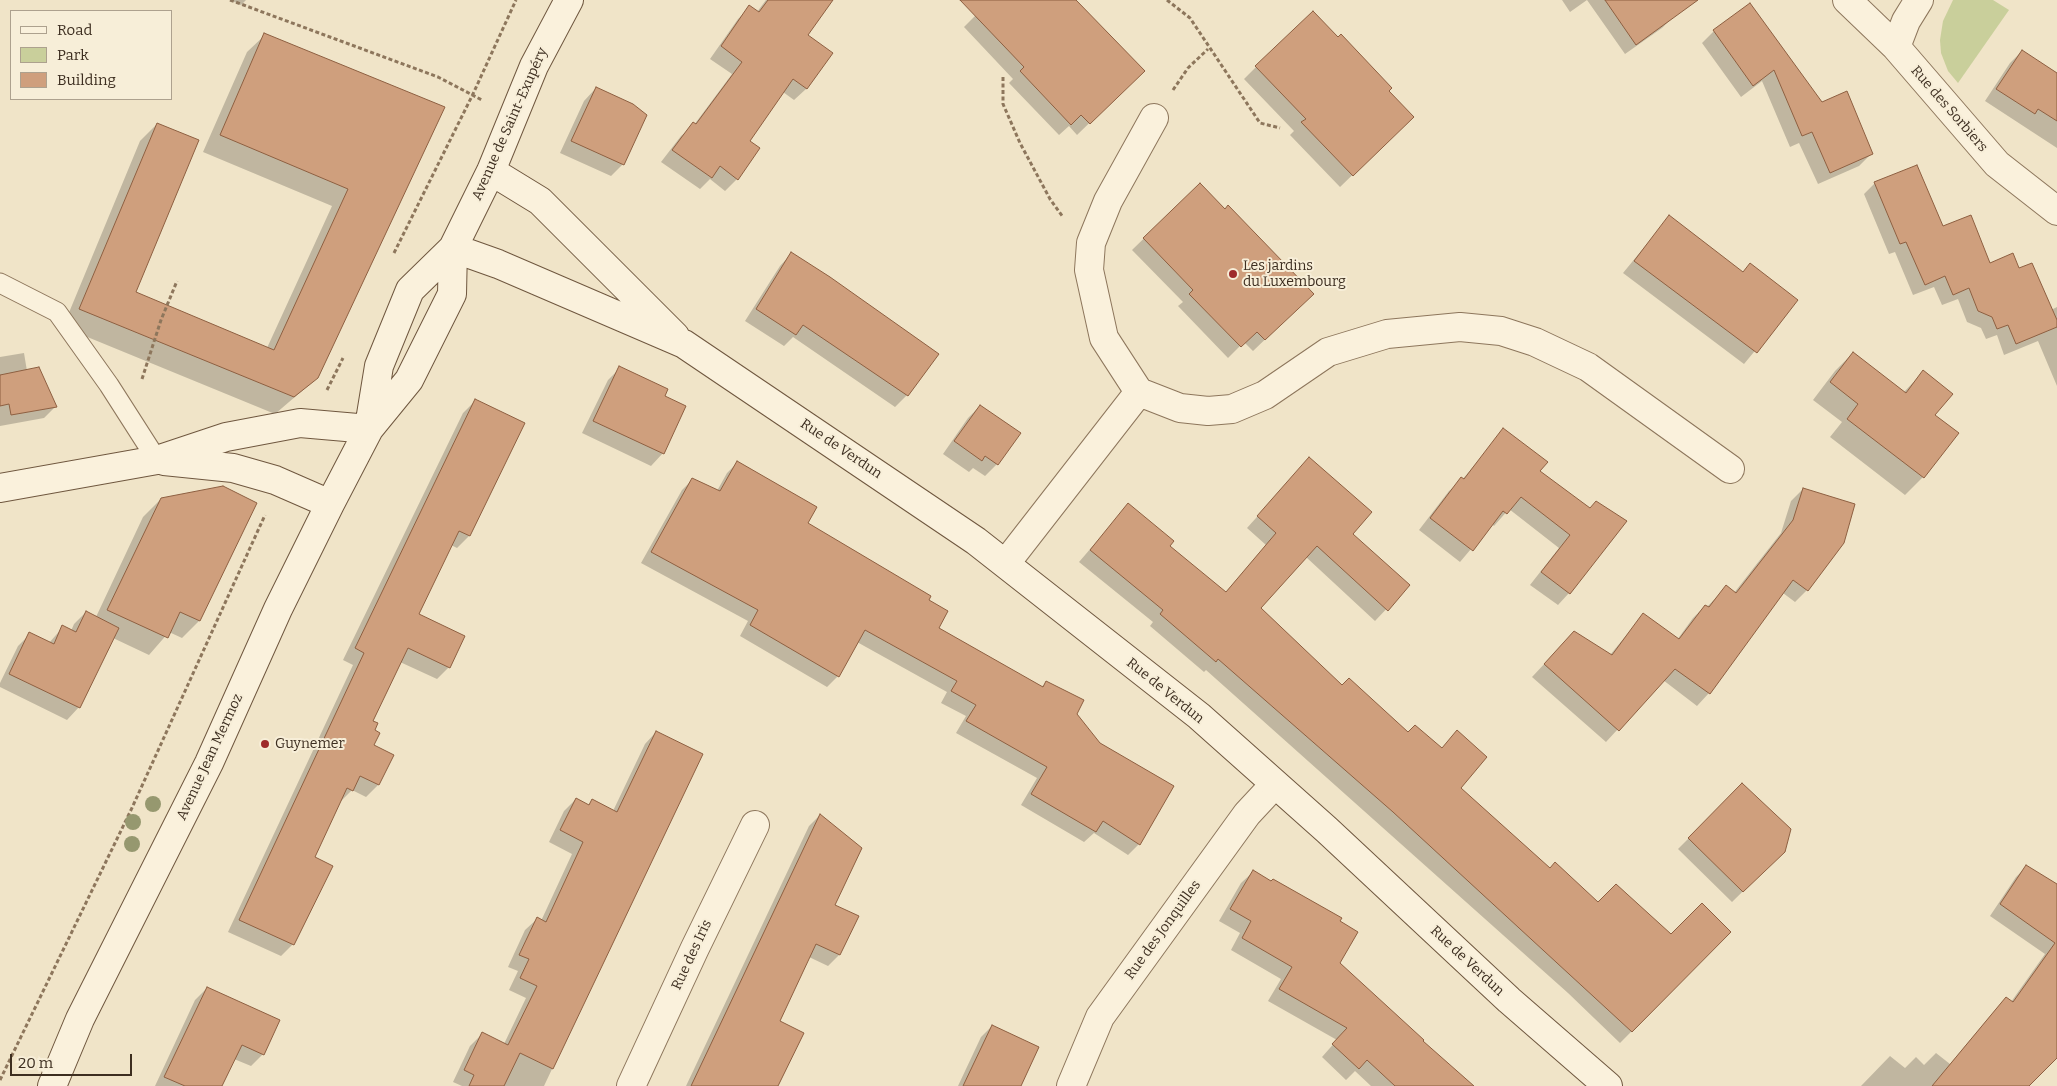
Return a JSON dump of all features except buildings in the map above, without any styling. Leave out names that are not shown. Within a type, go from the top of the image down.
[{"type":"street","name":"Avenue de Saint-Exupéry","points":[[453,248],[490,171],[534,66],[568,0]]},
{"type":"street","name":"Rue des Sorbiers","points":[[1847,0],[1896,47],[1998,164],[2057,211]]},
{"type":"street","points":[[1896,47],[1906,22],[1919,0]]},
{"type":"street","points":[[1154,118],[1108,201],[1091,243],[1089,270],[1104,338],[1139,392],[1180,408],[1208,411],[1232,409],[1266,396],[1328,352],[1387,334],[1460,327],[1501,331],[1536,342],[1588,367],[1730,469]]},
{"type":"street","points":[[490,171],[540,201],[684,344]]},
{"type":"street","points":[[453,248],[498,264],[684,344]]},
{"type":"street","points":[[369,429],[379,366],[410,290],[453,248]]},
{"type":"street","points":[[369,429],[410,380],[452,294],[453,248]]},
{"type":"street","name":"Rue de Verdun","points":[[684,344],[909,495],[1006,563],[1198,716],[1327,830],[1508,1000],[1608,1086]]},
{"type":"street","points":[[1006,563],[1139,392]]},
{"type":"street","points":[[0,488],[157,460],[226,437],[300,423],[369,429]]},
{"type":"street","name":"Avenue Jean Mermoz","points":[[52,1086],[80,1019],[209,763],[278,609],[369,429]]},
{"type":"street","points":[[157,460],[233,468],[275,480],[330,504]]},
{"type":"street","name":"Rue des Jonquilles","points":[[1071,1086],[1100,1017],[1247,814],[1274,785]]},
{"type":"street","name":"Rue des Iris","points":[[631,1086],[755,825]]},
{"type":"lane","points":[[0,283],[56,312],[133,421],[157,460]]},
{"type":"path","points":[[230,0],[438,77],[473,94],[511,121]]},
{"type":"path","points":[[394,255],[473,94],[516,0]]},
{"type":"path","points":[[1167,0],[1190,18],[1208,49],[1260,123],[1280,128]]},
{"type":"path","points":[[1154,118],[1188,68],[1208,49]]},
{"type":"path","points":[[1003,78],[1003,104],[1020,143],[1045,191],[1062,216],[1091,243]]},
{"type":"path","points":[[133,421],[142,378],[161,320],[177,281]]},
{"type":"path","points":[[300,423],[323,397],[345,353]]},
{"type":"path","points":[[0,1080],[135,801],[268,509],[275,480]]},
{"type":"green space","points":[[1953,0],[1993,0],[2009,10],[1958,83],[1948,71],[1941,53],[1940,40],[1943,21]]},
{"type":"place","name":"Les jardins du Luxembourg","points":[[1233,274]]},
{"type":"place","name":"Guynemer","points":[[265,744]]}]
